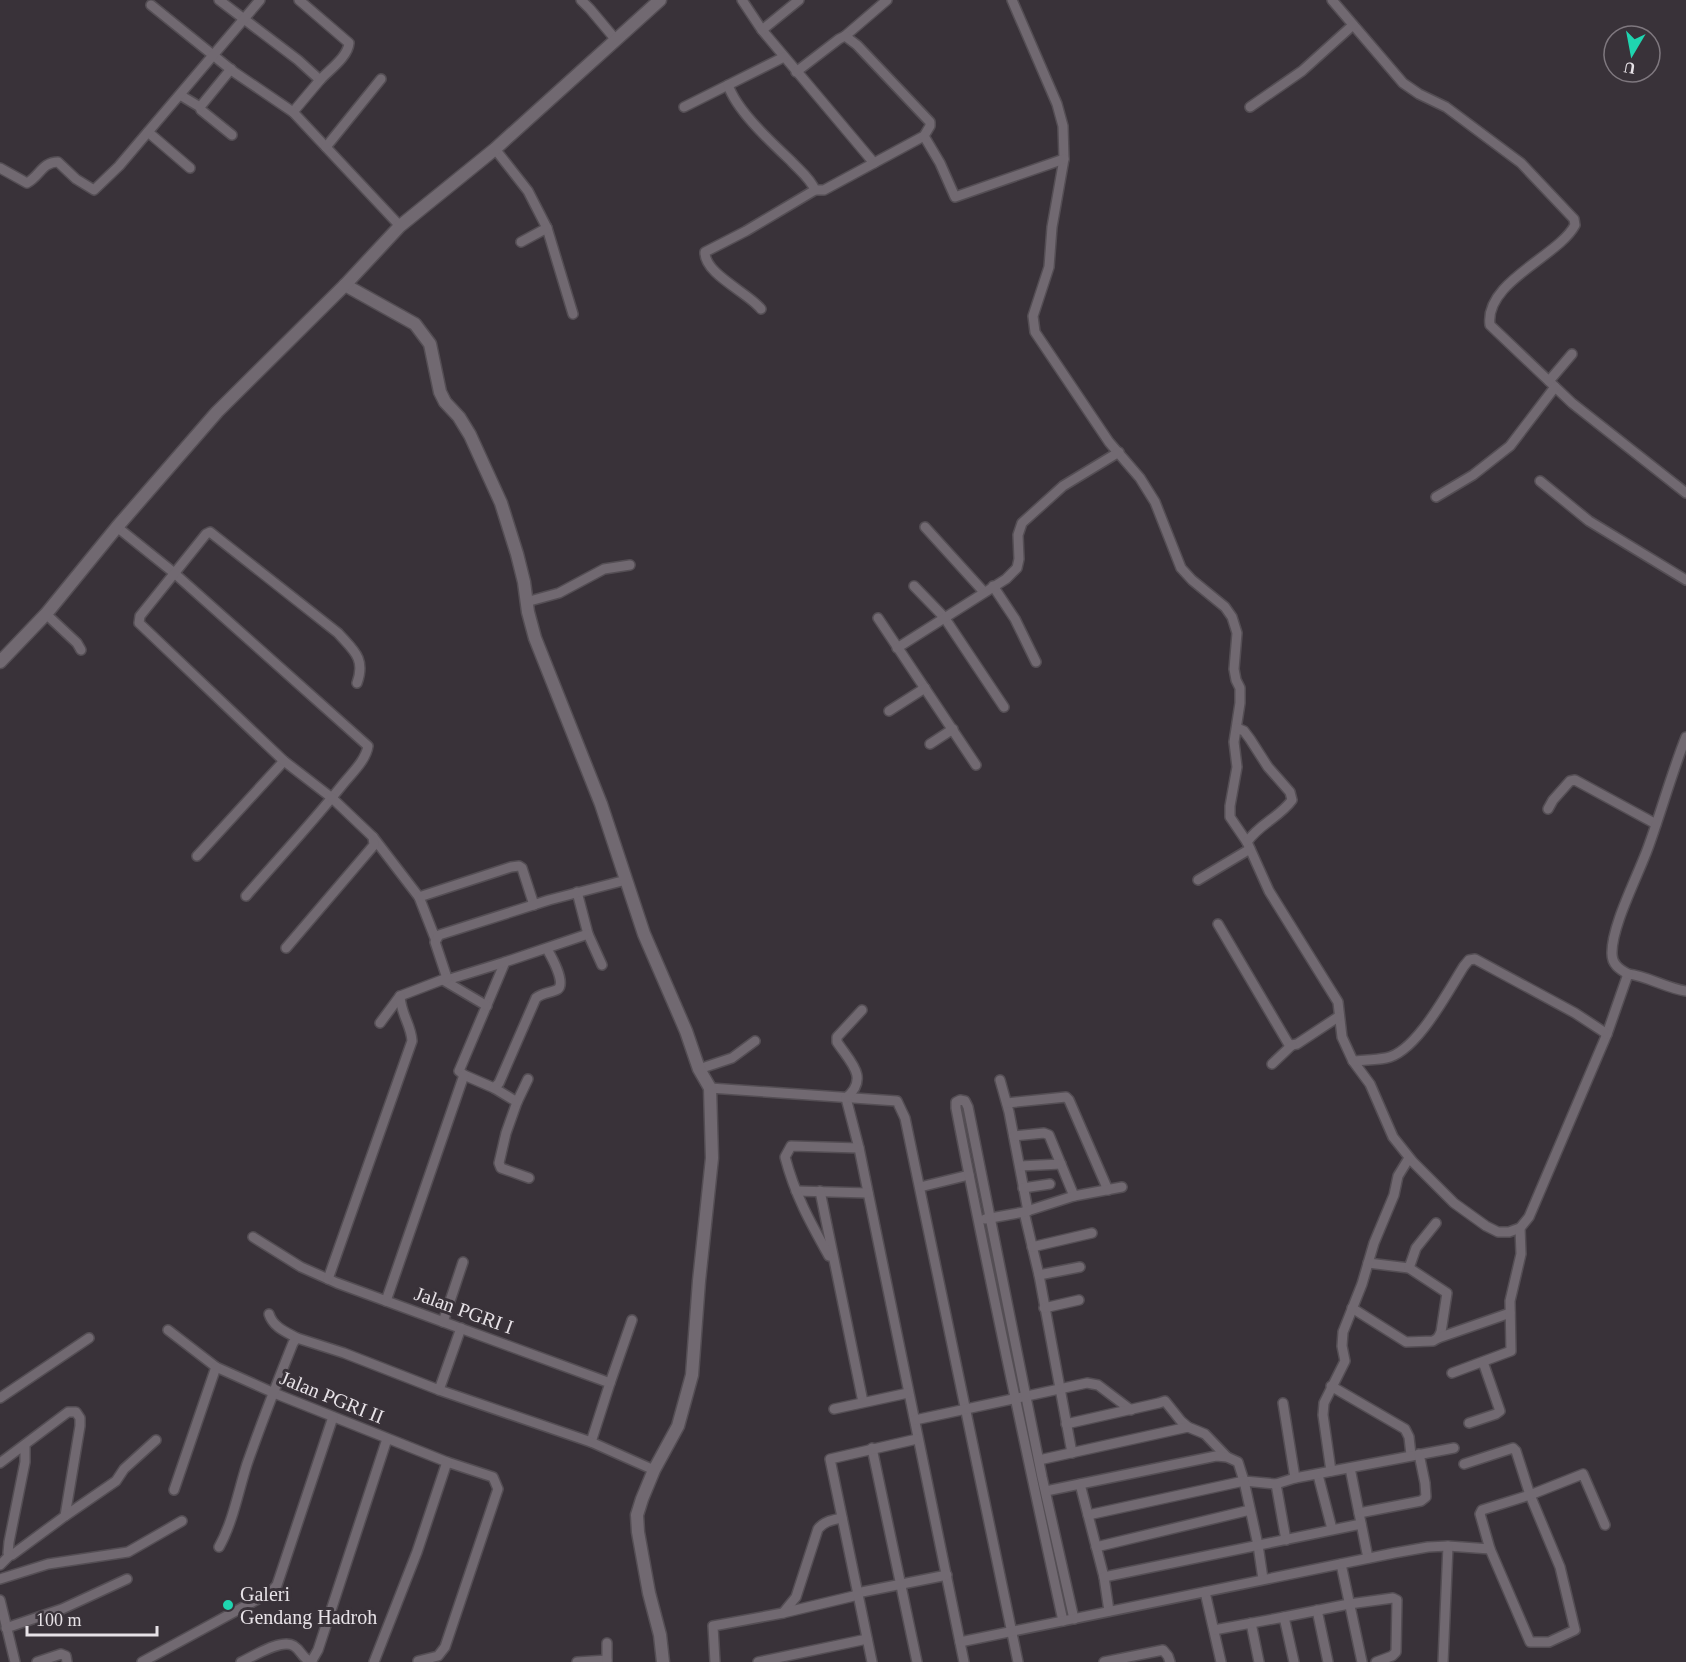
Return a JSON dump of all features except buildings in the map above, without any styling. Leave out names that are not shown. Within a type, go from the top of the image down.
[{"type":"street","points":[[219,0],[298,60],[320,80]]},
{"type":"street","points":[[0,168],[27,183],[44,166],[50,162],[58,162],[76,179],[94,190],[119,166],[260,0]]},
{"type":"street","points":[[293,112],[349,47],[349,43],[310,4],[299,0]]},
{"type":"street","points":[[581,0],[616,40]]},
{"type":"street","points":[[0,662],[46,614],[216,412],[345,285],[400,226],[495,150],[660,0]]},
{"type":"street","points":[[742,0],[762,30],[874,164]]},
{"type":"street","points":[[762,30],[799,0]]},
{"type":"street","points":[[796,72],[845,36],[887,0]]},
{"type":"street","points":[[1012,0],[1061,114],[1063,126],[1064,159],[1057,191],[1049,267],[1033,316],[1035,332],[1102,432],[1140,478],[1155,502],[1181,568],[1233,617],[1238,633],[1234,669],[1240,688],[1234,742],[1237,767],[1230,817],[1249,845],[1269,891],[1338,1002],[1342,1038],[1353,1061],[1370,1084],[1387,1125],[1409,1158],[1454,1203],[1486,1226],[1498,1232],[1509,1232],[1520,1228],[1529,1217],[1607,1034],[1628,974]]},
{"type":"street","points":[[1332,0],[1407,87],[1446,107],[1521,164],[1574,219],[1575,225],[1566,237],[1506,286],[1492,308],[1489,316],[1490,325],[1572,403],[1686,493]]},
{"type":"street","points":[[151,5],[231,69],[293,112],[400,226]]},
{"type":"street","points":[[1250,107],[1302,71],[1353,25]]},
{"type":"street","points":[[761,309],[754,299],[731,286],[714,270],[705,257],[705,252],[746,231],[815,190],[824,190],[924,136],[930,126],[930,122],[857,45],[845,36]]},
{"type":"street","points":[[684,107],[784,57]]},
{"type":"street","points":[[200,107],[231,69]]},
{"type":"street","points":[[326,147],[381,79]]},
{"type":"street","points":[[729,84],[732,96],[744,111],[805,175],[815,190]]},
{"type":"street","points":[[180,94],[200,107],[201,111],[232,135]]},
{"type":"street","points":[[148,132],[190,168]]},
{"type":"street","points":[[924,136],[940,163],[955,197],[1064,159]]},
{"type":"street","points":[[495,150],[528,191],[547,228],[573,314]]},
{"type":"street","points":[[520,242],[547,228]]},
{"type":"street","points":[[345,285],[415,324],[430,344],[440,392],[470,435],[501,503],[517,554],[535,638],[586,764],[644,934],[686,1031],[699,1069],[711,1088],[712,1158],[692,1375],[678,1426],[654,1470],[638,1515],[638,1532],[649,1593],[660,1635],[663,1662]]},
{"type":"street","points":[[1436,497],[1473,475],[1510,446],[1572,354]]},
{"type":"street","points":[[897,648],[1006,579],[1017,568],[1018,535],[1022,523],[1063,486],[1119,453]]},
{"type":"street","points":[[1540,481],[1589,521],[1686,580]]},
{"type":"street","points":[[925,526],[984,592]]},
{"type":"street","points":[[117,527],[173,572],[368,746],[367,753],[332,798],[246,896]]},
{"type":"street","points":[[357,683],[361,673],[361,662],[353,649],[338,633],[210,532],[173,572],[143,610],[139,623],[284,761],[332,798],[373,837],[419,897],[435,938],[445,979],[487,1006]]},
{"type":"street","points":[[526,602],[559,593],[604,569],[630,565]]},
{"type":"street","points":[[914,586],[944,617],[1004,707]]},
{"type":"street","points":[[993,586],[1015,619],[1036,662]]},
{"type":"street","points":[[46,614],[77,643],[81,650]]},
{"type":"street","points":[[878,618],[976,765]]},
{"type":"street","points":[[889,711],[925,687]]},
{"type":"street","points":[[1198,880],[1249,845],[1253,832],[1287,807],[1292,800],[1290,792],[1268,767],[1244,731],[1237,728]]},
{"type":"street","points":[[930,744],[953,729]]},
{"type":"street","points":[[1686,737],[1622,913],[1613,944],[1613,960],[1617,969],[1628,974],[1644,976],[1671,989],[1686,991]]},
{"type":"street","points":[[197,856],[284,761]]},
{"type":"street","points":[[1548,809],[1570,781],[1575,780],[1656,824]]},
{"type":"street","points":[[286,948],[374,845],[373,837]]},
{"type":"street","points":[[419,897],[519,866],[522,868],[534,905]]},
{"type":"street","points":[[435,938],[534,905],[626,880]]},
{"type":"street","points":[[577,892],[588,934],[602,965]]},
{"type":"street","points":[[1218,924],[1280,1032],[1292,1045]]},
{"type":"street","points":[[380,1023],[400,996],[445,979],[588,934]]},
{"type":"street","points":[[494,1088],[499,1083],[536,998],[560,986],[560,980],[547,948]]},
{"type":"street","points":[[1353,1061],[1386,1058],[1398,1054],[1418,1035],[1464,966],[1469,960],[1475,958],[1575,1013],[1607,1034]]},
{"type":"street","points":[[505,962],[459,1071],[464,1076],[494,1088],[518,1102]]},
{"type":"street","points":[[328,1279],[412,1041],[412,1034],[401,1009],[400,996]]},
{"type":"street","points":[[846,1098],[855,1091],[858,1084],[857,1072],[837,1042],[837,1038],[862,1010]]},
{"type":"street","points":[[1272,1064],[1292,1045],[1338,1017]]},
{"type":"street","points":[[699,1069],[732,1058],[755,1041]]},
{"type":"street","points":[[386,1301],[464,1076]]},
{"type":"street","points":[[528,1079],[506,1133],[499,1163],[501,1167],[529,1178]]},
{"type":"street","points":[[1000,1080],[1020,1166],[1032,1247],[1072,1453]]},
{"type":"street","points":[[711,1088],[897,1101],[905,1118],[1018,1662]]},
{"type":"street","points":[[1007,1103],[1066,1097],[1108,1190]]},
{"type":"street","points":[[846,1098],[859,1148],[964,1662]]},
{"type":"street","points":[[1063,1621],[969,1175],[956,1108],[956,1102],[960,1100],[965,1101],[968,1107],[1039,1460],[1074,1619]]},
{"type":"street","points":[[1014,1136],[1047,1133],[1074,1196]]},
{"type":"street","points":[[834,1266],[799,1200],[785,1157],[791,1146],[859,1148]]},
{"type":"street","points":[[1331,1471],[1323,1415],[1324,1403],[1346,1361],[1342,1347],[1343,1332],[1394,1194],[1398,1176],[1409,1158]]},
{"type":"street","points":[[1020,1166],[1061,1164]]},
{"type":"street","points":[[920,1188],[969,1175]]},
{"type":"street","points":[[1023,1188],[1050,1184]]},
{"type":"street","points":[[979,1220],[1026,1211],[1074,1196],[1122,1187]]},
{"type":"street","points":[[796,1191],[868,1193]]},
{"type":"street","points":[[820,1191],[863,1402]]},
{"type":"street","points":[[1409,1268],[1416,1248],[1436,1223]]},
{"type":"street","points":[[1452,1373],[1511,1351],[1510,1301],[1521,1254],[1520,1228]]},
{"type":"street","points":[[1032,1247],[1092,1233]]},
{"type":"street","name":"Jalan PGRI I","points":[[253,1237],[301,1267],[328,1279],[610,1383]]},
{"type":"street","points":[[443,1322],[463,1262]]},
{"type":"street","points":[[1368,1263],[1409,1268],[1447,1293],[1438,1338]]},
{"type":"street","points":[[1039,1275],[1080,1267]]},
{"type":"street","points":[[1044,1308],[1079,1300]]},
{"type":"street","points":[[1352,1308],[1406,1342],[1433,1341],[1510,1313]]},
{"type":"street","points":[[269,1314],[271,1321],[282,1331],[297,1338],[591,1442],[654,1470]]},
{"type":"street","points":[[591,1442],[632,1320]]},
{"type":"street","points":[[439,1390],[460,1328]]},
{"type":"street","name":"Jalan PGRI II","points":[[168,1330],[216,1367],[274,1394],[447,1462],[493,1477],[498,1489],[445,1647],[438,1656],[418,1661]]},
{"type":"street","points":[[0,1398],[89,1338]]},
{"type":"street","points":[[219,1547],[227,1534],[247,1464],[293,1343],[297,1338]]},
{"type":"street","points":[[1469,1423],[1500,1411],[1483,1362]]},
{"type":"street","points":[[174,1490],[216,1367]]},
{"type":"street","points":[[915,1420],[1087,1383],[1098,1385],[1131,1410]]},
{"type":"street","points":[[1331,1386],[1405,1429],[1425,1483],[1426,1497],[1421,1501],[1359,1513]]},
{"type":"street","points":[[834,1409],[908,1393]]},
{"type":"street","points":[[1066,1424],[1165,1401],[1188,1427],[1205,1434],[1227,1457]]},
{"type":"street","points":[[1283,1403],[1295,1478]]},
{"type":"street","points":[[0,1464],[68,1412],[76,1412],[80,1419],[78,1447],[65,1516]]},
{"type":"street","points":[[142,1662],[271,1592],[277,1585],[333,1417]]},
{"type":"street","points":[[1039,1460],[1188,1427]]},
{"type":"street","points":[[241,1662],[282,1643],[298,1648],[304,1658],[312,1662],[318,1650],[387,1439]]},
{"type":"street","points":[[872,1662],[830,1459],[917,1439]]},
{"type":"street","points":[[0,1565],[10,1555],[19,1551],[116,1481],[124,1469],[156,1440]]},
{"type":"street","points":[[10,1555],[8,1553],[9,1542],[25,1446]]},
{"type":"street","points":[[872,1448],[917,1662]]},
{"type":"street","points":[[1088,1515],[1244,1481],[1276,1484],[1295,1478],[1454,1448]]},
{"type":"street","points":[[1464,1464],[1513,1448],[1516,1450],[1530,1495],[1560,1567],[1575,1630],[1549,1642],[1530,1642],[1490,1549],[1480,1514],[1482,1510],[1530,1495],[1585,1474],[1605,1525]]},
{"type":"street","points":[[1046,1491],[1216,1456],[1227,1457],[1238,1462],[1244,1481],[1263,1579]]},
{"type":"street","points":[[374,1662],[417,1552],[447,1462]]},
{"type":"street","points":[[1350,1468],[1368,1558]]},
{"type":"street","points":[[1318,1475],[1332,1529]]},
{"type":"street","points":[[1080,1484],[1104,1577],[1109,1611]]},
{"type":"street","points":[[1276,1484],[1286,1540]]},
{"type":"street","points":[[1096,1547],[1250,1510]]},
{"type":"street","points":[[783,1613],[796,1597],[818,1529],[831,1520],[842,1518]]},
{"type":"street","points":[[0,1580],[48,1564],[128,1552],[182,1521]]},
{"type":"street","points":[[1104,1577],[1361,1524]]},
{"type":"street","points":[[1443,1662],[1448,1546]]},
{"type":"street","points":[[960,1642],[1428,1547],[1490,1549]]},
{"type":"street","points":[[1341,1564],[1362,1662]]},
{"type":"street","points":[[715,1662],[713,1626],[783,1613],[857,1594],[947,1575]]},
{"type":"street","points":[[6,1628],[62,1609],[127,1579]]},
{"type":"street","points":[[1205,1592],[1221,1662]]},
{"type":"street","points":[[1214,1630],[1349,1604],[1388,1598],[1397,1600],[1396,1652],[1376,1662]]},
{"type":"street","points":[[0,1600],[15,1662]]},
{"type":"street","points":[[1317,1610],[1328,1662]]},
{"type":"street","points":[[1284,1617],[1294,1662]]},
{"type":"street","points":[[1251,1623],[1259,1662]]},
{"type":"street","points":[[760,1662],[867,1639]]},
{"type":"street","points":[[577,1662],[607,1661],[607,1643]]},
{"type":"street","points":[[1104,1662],[1162,1650],[1170,1662]]},
{"type":"street","points":[[38,1662],[61,1654],[66,1656],[67,1662]]},
{"type":"place","name":"Galeri Gendang Hadroh","points":[[228,1605]]}]
